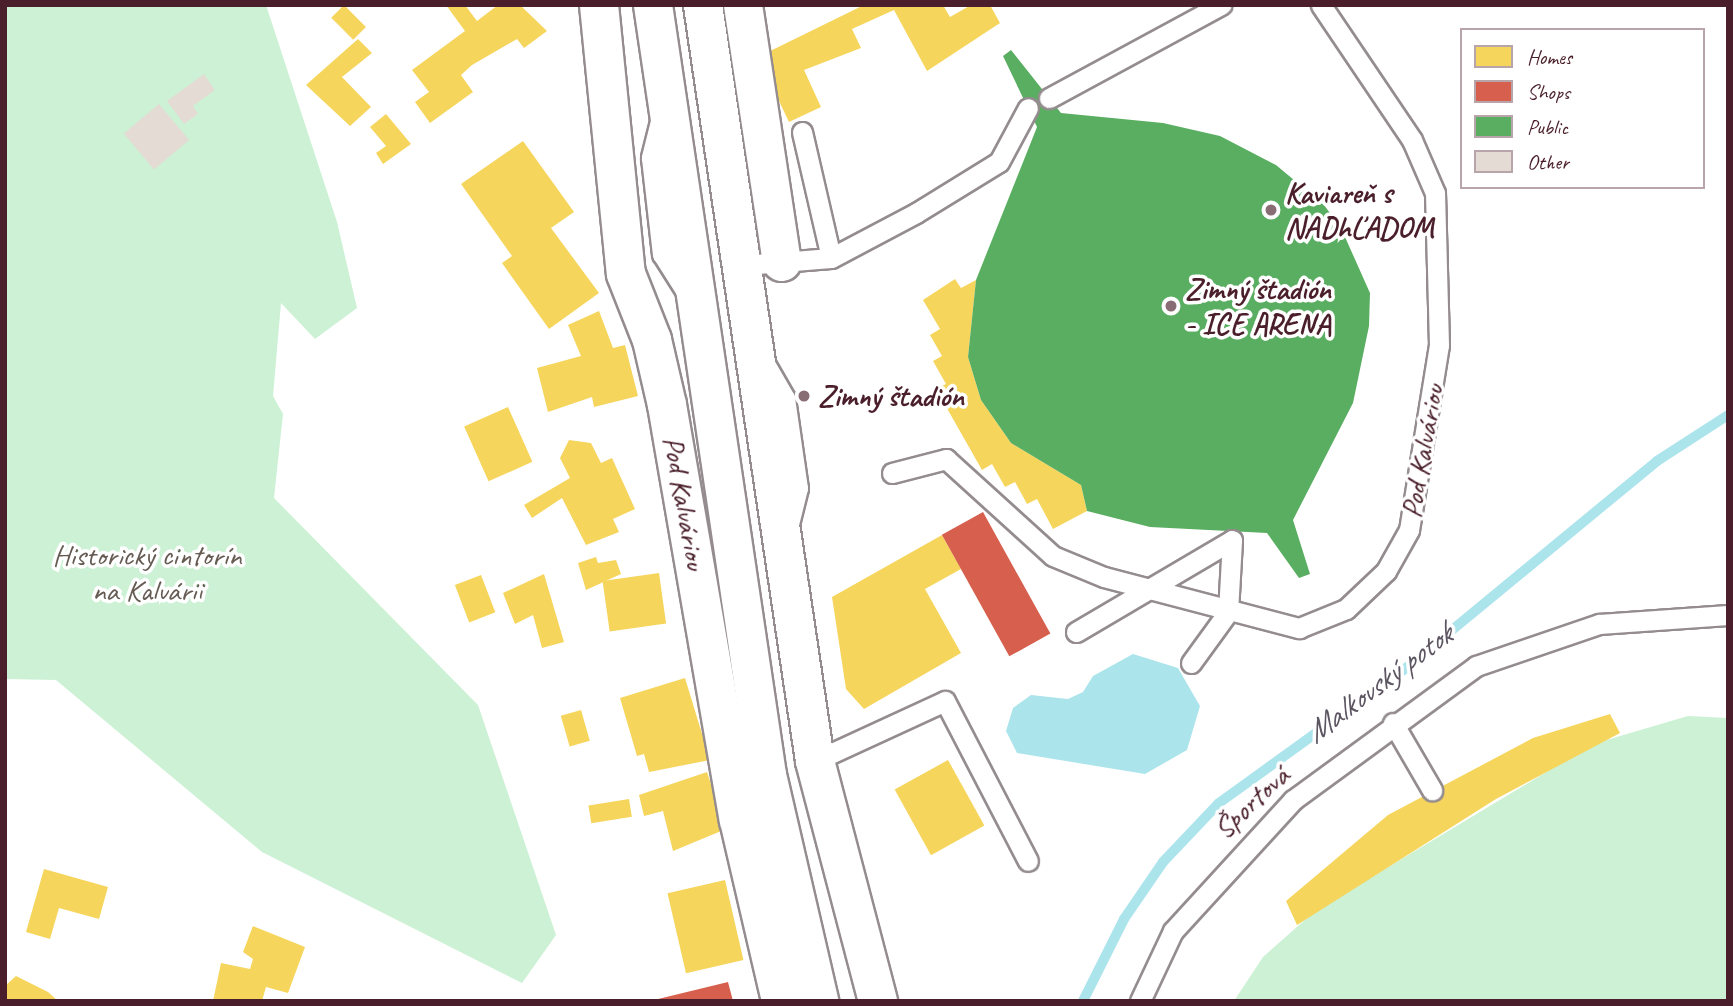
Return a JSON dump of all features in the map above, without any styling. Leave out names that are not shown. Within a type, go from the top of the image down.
[{"type":"main road","name":"Pod Kalváriou","points":[[599,5],[626,274],[652,340],[667,405],[739,820],[781,1001]]},
{"type":"main road","name":"Pod Kalváriou","points":[[653,5],[704,319],[767,775],[819,1001]]},
{"type":"main road","points":[[703,5],[758,351],[782,551],[815,761],[878,1001]]},
{"type":"main road","points":[[743,5],[782,262]]},
{"type":"lane","points":[[1049,98],[1222,5]]},
{"type":"lane","name":"Pod Kalváriou","points":[[892,473],[946,459],[1053,556],[1228,612],[1299,628],[1346,609],[1386,570],[1409,530],[1424,454],[1439,345],[1435,193],[1412,140],[1321,5]]},
{"type":"lane","points":[[744,264],[831,258],[999,162],[1028,108]]},
{"type":"lane","points":[[802,132],[831,258]]},
{"type":"lane","points":[[1076,632],[1157,589],[1232,540],[1228,612],[1191,663]]},
{"type":"lane","name":"Športová","points":[[1140,1001],[1173,931],[1217,876],[1293,800],[1393,723],[1476,666],[1599,624],[1728,615]]},
{"type":"lane","points":[[815,761],[945,701],[1028,860]]},
{"type":"lane","points":[[1393,723],[1432,790]]},
{"type":"green space","name":"Historický cintorín na Kalvárii","points":[[5,5],[266,5],[337,222],[357,308],[315,339],[281,303],[273,396],[283,414],[274,498],[478,705],[556,935],[522,983],[262,852],[56,680],[5,679]]},
{"type":"green space","points":[[1688,716],[1728,718],[1728,1001],[1234,1001],[1263,957],[1315,911],[1593,744]]},
{"type":"water","points":[[1133,654],[1178,668],[1200,706],[1187,750],[1145,774],[1017,753],[1006,731],[1013,708],[1031,695],[1068,699],[1083,692],[1093,676]]},
{"type":"building: Homes","points":[[344,5],[366,27],[353,40],[331,18]]},
{"type":"building: Homes","points":[[446,5],[465,5],[477,21],[498,5],[520,5],[547,31],[524,48],[517,39],[472,65],[461,75],[473,92],[430,123],[415,102],[429,92],[412,70],[465,31]]},
{"type":"building: Homes","points":[[864,5],[943,5],[950,17],[971,5],[990,5],[1000,23],[927,71],[894,10],[852,29],[861,48],[804,70],[821,107],[789,122],[758,57]]},
{"type":"building: Homes","points":[[358,39],[372,53],[342,77],[371,107],[350,126],[306,85]]},
{"type":"building: Homes","points":[[386,114],[411,144],[383,164],[376,153],[386,146],[370,127]]},
{"type":"building: Homes","points":[[523,141],[574,212],[551,228],[599,293],[549,329],[502,263],[512,256],[461,184]]},
{"type":"building: Homes","points":[[955,279],[961,288],[976,280],[968,357],[981,400],[1011,443],[1081,485],[1087,511],[1053,529],[1037,499],[1027,504],[1015,482],[1005,487],[992,464],[982,470],[936,389],[946,384],[933,361],[942,356],[930,335],[940,329],[923,300]]},
{"type":"building: Homes","points":[[599,311],[613,348],[625,345],[638,396],[594,407],[592,397],[548,412],[537,368],[581,356],[568,325]]},
{"type":"building: Homes","points":[[508,407],[532,462],[489,481],[464,427]]},
{"type":"building: Homes","points":[[569,440],[591,443],[601,463],[612,458],[635,509],[613,519],[619,532],[586,545],[562,498],[532,518],[524,505],[570,478],[560,458]]},
{"type":"building: Homes","points":[[942,535],[961,569],[925,589],[961,653],[864,709],[846,689],[832,597]]},
{"type":"building: Homes","points":[[596,557],[598,563],[616,560],[621,574],[586,590],[578,563]]},
{"type":"building: Homes","points":[[659,573],[666,624],[610,631],[603,581]]},
{"type":"building: Homes","points":[[544,574],[564,642],[542,648],[533,615],[515,624],[503,593]]},
{"type":"building: Homes","points":[[481,575],[495,612],[469,622],[455,585]]},
{"type":"building: Homes","points":[[685,678],[710,760],[649,772],[644,754],[637,756],[620,698]]},
{"type":"building: Homes","points":[[581,710],[590,741],[570,747],[561,716]]},
{"type":"building: Homes","points":[[1610,714],[1620,733],[1496,799],[1297,925],[1286,901],[1388,815],[1533,738]]},
{"type":"building: Homes","points":[[948,760],[984,826],[931,855],[895,790]]},
{"type":"building: Homes","points":[[707,772],[726,829],[673,851],[663,811],[644,816],[639,795]]},
{"type":"building: Homes","points":[[629,799],[632,817],[591,823],[589,805]]},
{"type":"building: Homes","points":[[44,869],[108,887],[99,919],[59,908],[50,939],[26,932]]},
{"type":"building: Homes","points":[[725,880],[743,960],[686,973],[668,893]]},
{"type":"building: Homes","points":[[253,926],[305,947],[288,993],[266,987],[262,1001],[213,1001],[221,963],[250,969],[253,959],[243,952]]},
{"type":"building: Homes","points":[[16,976],[48,992],[58,1001],[5,1001],[5,986]]},
{"type":"building: Shops","points":[[983,512],[1050,634],[1009,656],[942,535]]},
{"type":"building: Shops","points":[[728,982],[733,1001],[654,1001],[654,1000]]},
{"type":"building: Public","name":"Zimný štadión - ICE ARENA","points":[[1011,50],[1061,113],[1163,123],[1220,136],[1276,165],[1324,205],[1341,228],[1370,293],[1369,326],[1353,403],[1293,520],[1310,574],[1299,578],[1267,533],[1150,527],[1087,511],[1081,485],[1011,443],[981,400],[968,357],[976,280],[1037,127],[1003,56]]},
{"type":"building: Other","points":[[204,74],[215,90],[193,106],[198,114],[184,124],[167,101]]},
{"type":"building: Other","points":[[159,104],[189,140],[154,170],[124,134]]},
{"type":"waterway","name":"Malkovský potok","points":[[1083,1001],[1124,919],[1163,862],[1219,803],[1406,668],[1657,461],[1728,415]]},
{"type":"place","name":"Kaviareň s NADhĽADOM","points":[[1271,210]]},
{"type":"place","name":"Zimný štadión - ICE ARENA","points":[[1171,306]]},
{"type":"place","name":"Zimný štadión","points":[[804,396]]}]
